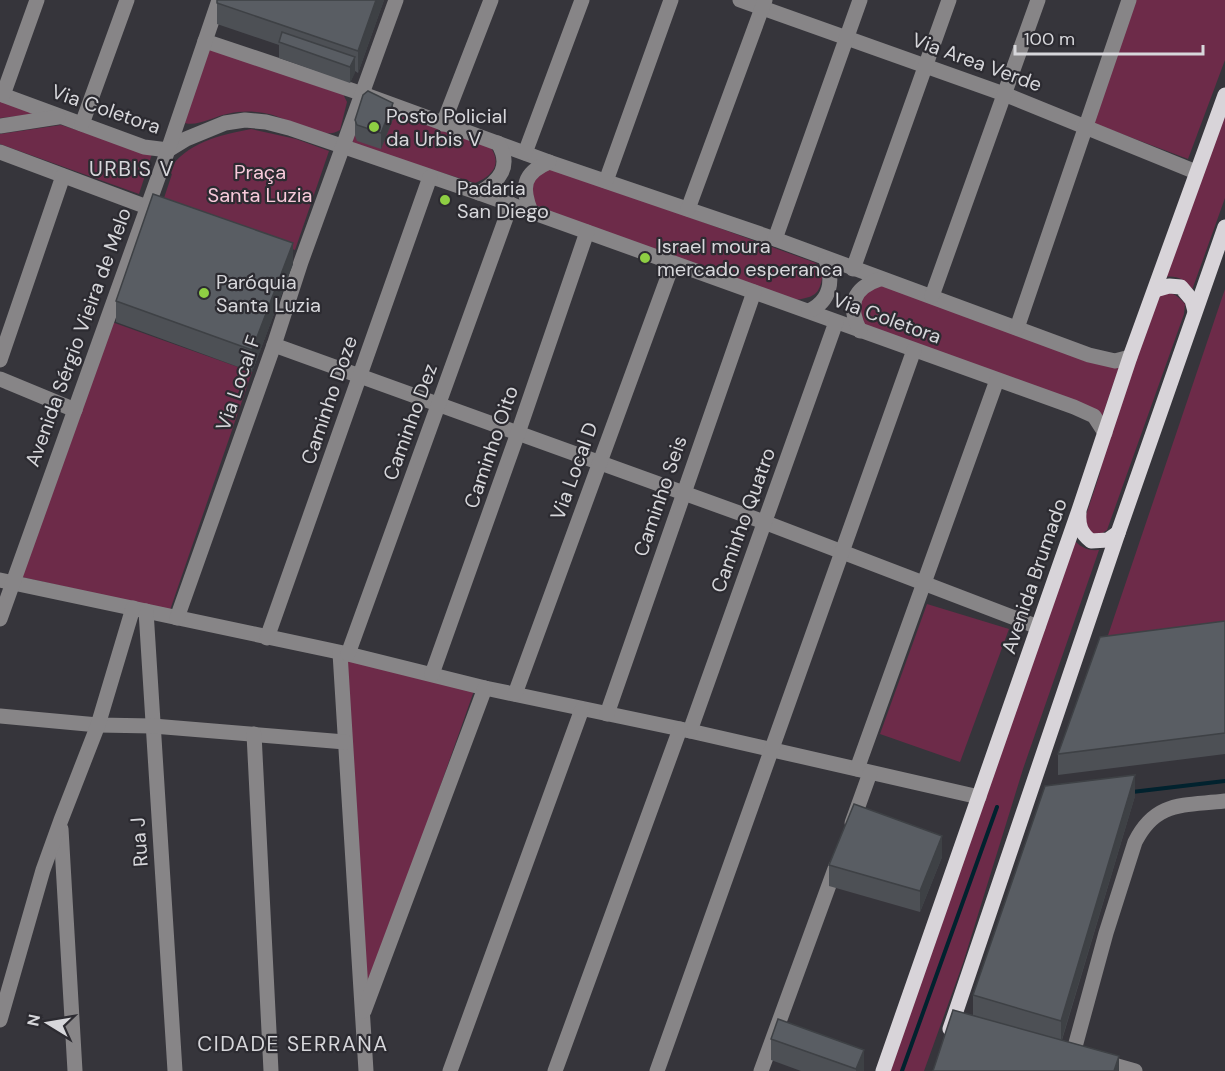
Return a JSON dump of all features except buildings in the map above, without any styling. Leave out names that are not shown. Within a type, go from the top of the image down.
[{"type":"main road","name":"Avenida Brumado","points":[[883,1071],[1106,432],[1130,357],[1225,95]]},
{"type":"main road","points":[[945,1041],[958,1022],[1118,533],[1225,227]]},
{"type":"main road","points":[[1155,290],[1168,286],[1180,287],[1192,300],[1195,311]]},
{"type":"main road","points":[[1079,510],[1078,524],[1082,534],[1091,541],[1108,540],[1118,533]]},
{"type":"street","points":[[2,95],[37,0]]},
{"type":"street","points":[[82,124],[127,0]]},
{"type":"street","name":"Avenida Sérgio Vieira de Melo","points":[[0,619],[6,582],[75,410],[219,0]]},
{"type":"street","name":"Via Local F","points":[[177,618],[274,345],[296,260],[363,94],[396,0]]},
{"type":"street","points":[[443,124],[491,0]]},
{"type":"street","points":[[525,153],[582,0]]},
{"type":"street","points":[[606,181],[671,0]]},
{"type":"street","name":"Via Area Verde","points":[[740,0],[764,4],[846,37],[1004,94],[1196,172]]},
{"type":"street","points":[[775,239],[860,0]]},
{"type":"street","points":[[852,269],[949,0]]},
{"type":"street","points":[[932,296],[1038,0]]},
{"type":"street","points":[[1017,328],[1130,0]]},
{"type":"street","points":[[688,209],[764,4]]},
{"type":"street","name":"Via Coletora","points":[[205,41],[775,239],[826,260],[932,296],[1089,355],[1115,361],[1130,357]]},
{"type":"street","name":"Via Coletora","points":[[2,95],[144,147],[168,150],[225,123],[245,120],[266,122],[479,193],[1085,411],[1094,416],[1106,432]]},
{"type":"street","points":[[0,126],[61,116]]},
{"type":"street","points":[[479,193],[498,180],[502,171],[504,153],[498,143]]},
{"type":"street","points":[[0,152],[168,215]]},
{"type":"street","points":[[531,212],[525,197],[524,186],[533,171],[549,162]]},
{"type":"street","points":[[0,360],[63,176]]},
{"type":"street","name":"Caminho Doze","points":[[267,638],[430,177]]},
{"type":"street","name":"Caminho Dez","points":[[344,654],[438,405],[510,204]]},
{"type":"street","name":"Caminho Oito","points":[[432,674],[587,232]]},
{"type":"street","points":[[809,311],[821,305],[827,295],[831,271],[826,260]]},
{"type":"street","name":"Via Local D","points":[[515,694],[673,263]]},
{"type":"street","points":[[860,331],[852,309],[855,299],[859,290],[867,283],[880,279]]},
{"type":"street","name":"Caminho Seis","points":[[607,714],[754,292]]},
{"type":"street","name":"Caminho Quatro","points":[[555,1071],[765,522],[836,322]]},
{"type":"street","points":[[274,345],[765,522],[1038,627]]},
{"type":"street","points":[[657,1071],[914,351]]},
{"type":"street","points":[[0,380],[75,410]]},
{"type":"street","points":[[761,1071],[844,844],[863,771],[922,583],[997,380]]},
{"type":"street","points":[[6,582],[344,654],[485,688],[685,730],[979,797]]},
{"type":"street","points":[[0,1020],[61,820],[140,610]]},
{"type":"street","name":"Rua J","points":[[140,610],[153,726],[175,1071]]},
{"type":"street","points":[[344,654],[345,742],[366,1071]]},
{"type":"street","points":[[362,1018],[485,688]]},
{"type":"street","points":[[450,1071],[582,709]]},
{"type":"street","points":[[0,716],[345,742]]},
{"type":"street","points":[[254,734],[271,1071]]},
{"type":"street","points":[[1135,1071],[1067,1052],[1135,842],[1142,829],[1163,810],[1225,801]]},
{"type":"street","points":[[61,820],[75,1071]]},
{"type":"green space","points":[[1134,0],[1225,0],[1225,60],[1188,159],[1090,122]]},
{"type":"green space","points":[[209,49],[343,94],[347,102],[340,130],[332,133],[313,131],[273,115],[250,112],[236,112],[192,124],[181,122]]},
{"type":"green space","points":[[0,101],[37,114],[0,118]]},
{"type":"green space","points":[[367,102],[491,148],[496,160],[493,169],[486,177],[475,183],[360,147],[353,142],[351,136]]},
{"type":"green space","points":[[1225,107],[1225,198],[1192,290],[1180,278],[1162,277]]},
{"type":"green space","points":[[61,125],[152,154],[139,194],[0,144],[0,134]]},
{"type":"green space","name":"Praça Santa Luzia","points":[[251,129],[296,139],[329,151],[295,250],[162,204],[172,174],[168,171],[184,153],[215,138]]},
{"type":"green space","points":[[554,168],[816,263],[823,272],[819,289],[813,295],[795,300],[538,209],[531,202],[534,174]]},
{"type":"green space","points":[[878,284],[1121,361],[1101,420],[865,326],[860,317],[862,296]]},
{"type":"green space","points":[[1225,289],[1225,642],[1100,659]]},
{"type":"green space","points":[[1162,292],[1178,297],[1185,304],[1184,314],[1107,530],[1092,536],[1086,532],[1085,518],[1100,473],[1102,454],[1150,307]]},
{"type":"green space","points":[[109,321],[252,372],[170,610],[17,576]]},
{"type":"green space","points":[[1072,538],[1084,548],[1099,550],[1023,769],[963,963],[924,1071],[886,1071]]},
{"type":"green space","points":[[927,604],[1009,629],[960,762],[880,734]]},
{"type":"green space","points":[[344,657],[475,688],[365,999]]},
{"type":"waterway","points":[[1132,792],[1225,781]]},
{"type":"waterway","points":[[902,1071],[997,807]]},
{"type":"place","name":"Posto Policial da Urbis V","points":[[374,127]]},
{"type":"place","name":"Padaria San Diego","points":[[445,200]]},
{"type":"place","name":"Israel moura mercado esperanca","points":[[645,258]]},
{"type":"place","name":"Paróquia Santa Luzia","points":[[204,293]]},
{"type":"district","name":"URBIS V","points":[[132,169]]},
{"type":"district","name":"CIDADE SERRANA","points":[[293,1044]]}]
